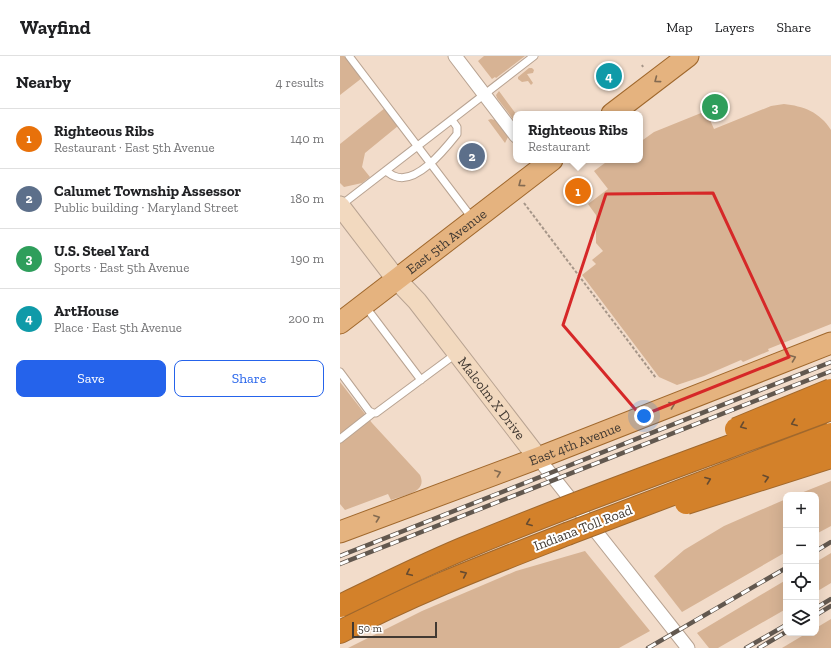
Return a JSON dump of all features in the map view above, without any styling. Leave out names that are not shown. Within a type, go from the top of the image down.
[{"type":"highway","points":[[550,514],[666,458],[831,390]]},
{"type":"highway","name":"Indiana Toll Road","points":[[340,606],[471,545],[831,409]]},
{"type":"highway","name":"Indiana Toll Road","points":[[340,632],[460,576],[831,434]]},
{"type":"highway","points":[[567,534],[672,507],[831,457]]},
{"type":"main road","points":[[616,111],[678,59]]},
{"type":"main road","name":"East 5th Avenue","points":[[340,323],[473,220],[543,163]]},
{"type":"main road","name":"East 4th Avenue","points":[[341,529],[538,458],[831,343]]},
{"type":"street","points":[[455,56],[513,132]]},
{"type":"street","name":"Malcolm X Drive","points":[[340,206],[396,280],[416,301],[688,648]]},
{"type":"lane","points":[[349,56],[473,220]]},
{"type":"lane","points":[[340,206],[534,56]]},
{"type":"lane","points":[[386,171],[394,176],[407,177],[414,175],[430,164],[457,134],[457,128],[452,120]]},
{"type":"lane","points":[[364,304],[421,380]]},
{"type":"lane","points":[[340,439],[373,413],[376,413],[457,353]]},
{"type":"lane","points":[[340,372],[369,411],[373,413]]},
{"type":"path","points":[[524,203],[656,378]]},
{"type":"highlighted area","points":[[713,193],[789,357],[641,416],[563,325],[606,194]]},
{"type":"shaded area","points":[[340,56],[344,56],[362,78],[340,95]]},
{"type":"shaded area","points":[[484,56],[525,56],[496,78],[495,77],[492,79],[478,61]]},
{"type":"shaded area","points":[[529,68],[534,70],[533,73],[527,74],[533,83],[531,85],[528,81],[522,82],[518,79],[518,77]]},
{"type":"shaded area","points":[[499,91],[514,111],[513,119],[497,98],[496,95]]},
{"type":"shaded area","points":[[784,104],[804,108],[816,114],[831,130],[831,324],[768,349],[769,351],[743,362],[741,360],[704,376],[677,385],[659,377],[582,275],[596,264],[592,260],[603,251],[596,243],[596,215],[588,204],[608,189],[594,171],[605,163],[643,163],[643,140],[654,132],[706,111],[714,129],[771,106]]},
{"type":"shaded area","points":[[385,108],[398,126],[365,153],[362,167],[370,177],[362,183],[344,187],[340,183],[340,144]]},
{"type":"shaded area","points":[[488,120],[495,120],[508,137],[505,143]]},
{"type":"shaded area","points":[[340,382],[372,423],[420,475],[422,481],[418,490],[408,495],[391,500],[388,494],[345,510],[340,504]]},
{"type":"shaded area","points":[[831,481],[831,526],[819,532],[819,492],[804,492]]},
{"type":"shaded area","points":[[783,500],[783,554],[682,612],[654,576],[684,550],[724,526]]},
{"type":"shaded area","points":[[585,551],[650,631],[619,648],[348,648],[422,611],[516,571]]},
{"type":"shaded area","points":[[831,553],[831,583],[819,590],[819,564],[819,560]]},
{"type":"shaded area","points":[[783,582],[783,611],[718,648],[709,648],[697,633]]},
{"type":"shaded area","points":[[831,619],[831,648],[782,648],[802,636],[819,636],[819,626]]},
{"type":"railway","points":[[340,556],[831,362]]},
{"type":"railway","points":[[340,564],[831,371]]},
{"type":"railway","points":[[819,549],[831,542]]},
{"type":"railway","points":[[648,648],[783,570]]},
{"type":"railway","points":[[819,606],[831,599]]},
{"type":"railway","points":[[819,613],[831,606]]},
{"type":"railway","points":[[746,648],[783,627]]},
{"type":"railway","points":[[759,648],[783,634]]},
{"type":"place","name":"ArtHouse","points":[[609,76]]},
{"type":"place","name":"U.S. Steel Yard","points":[[715,107]]},
{"type":"place","name":"Calumet Township Assessor","points":[[472,156]]},
{"type":"place","name":"Righteous Ribs","points":[[578,191]]}]
